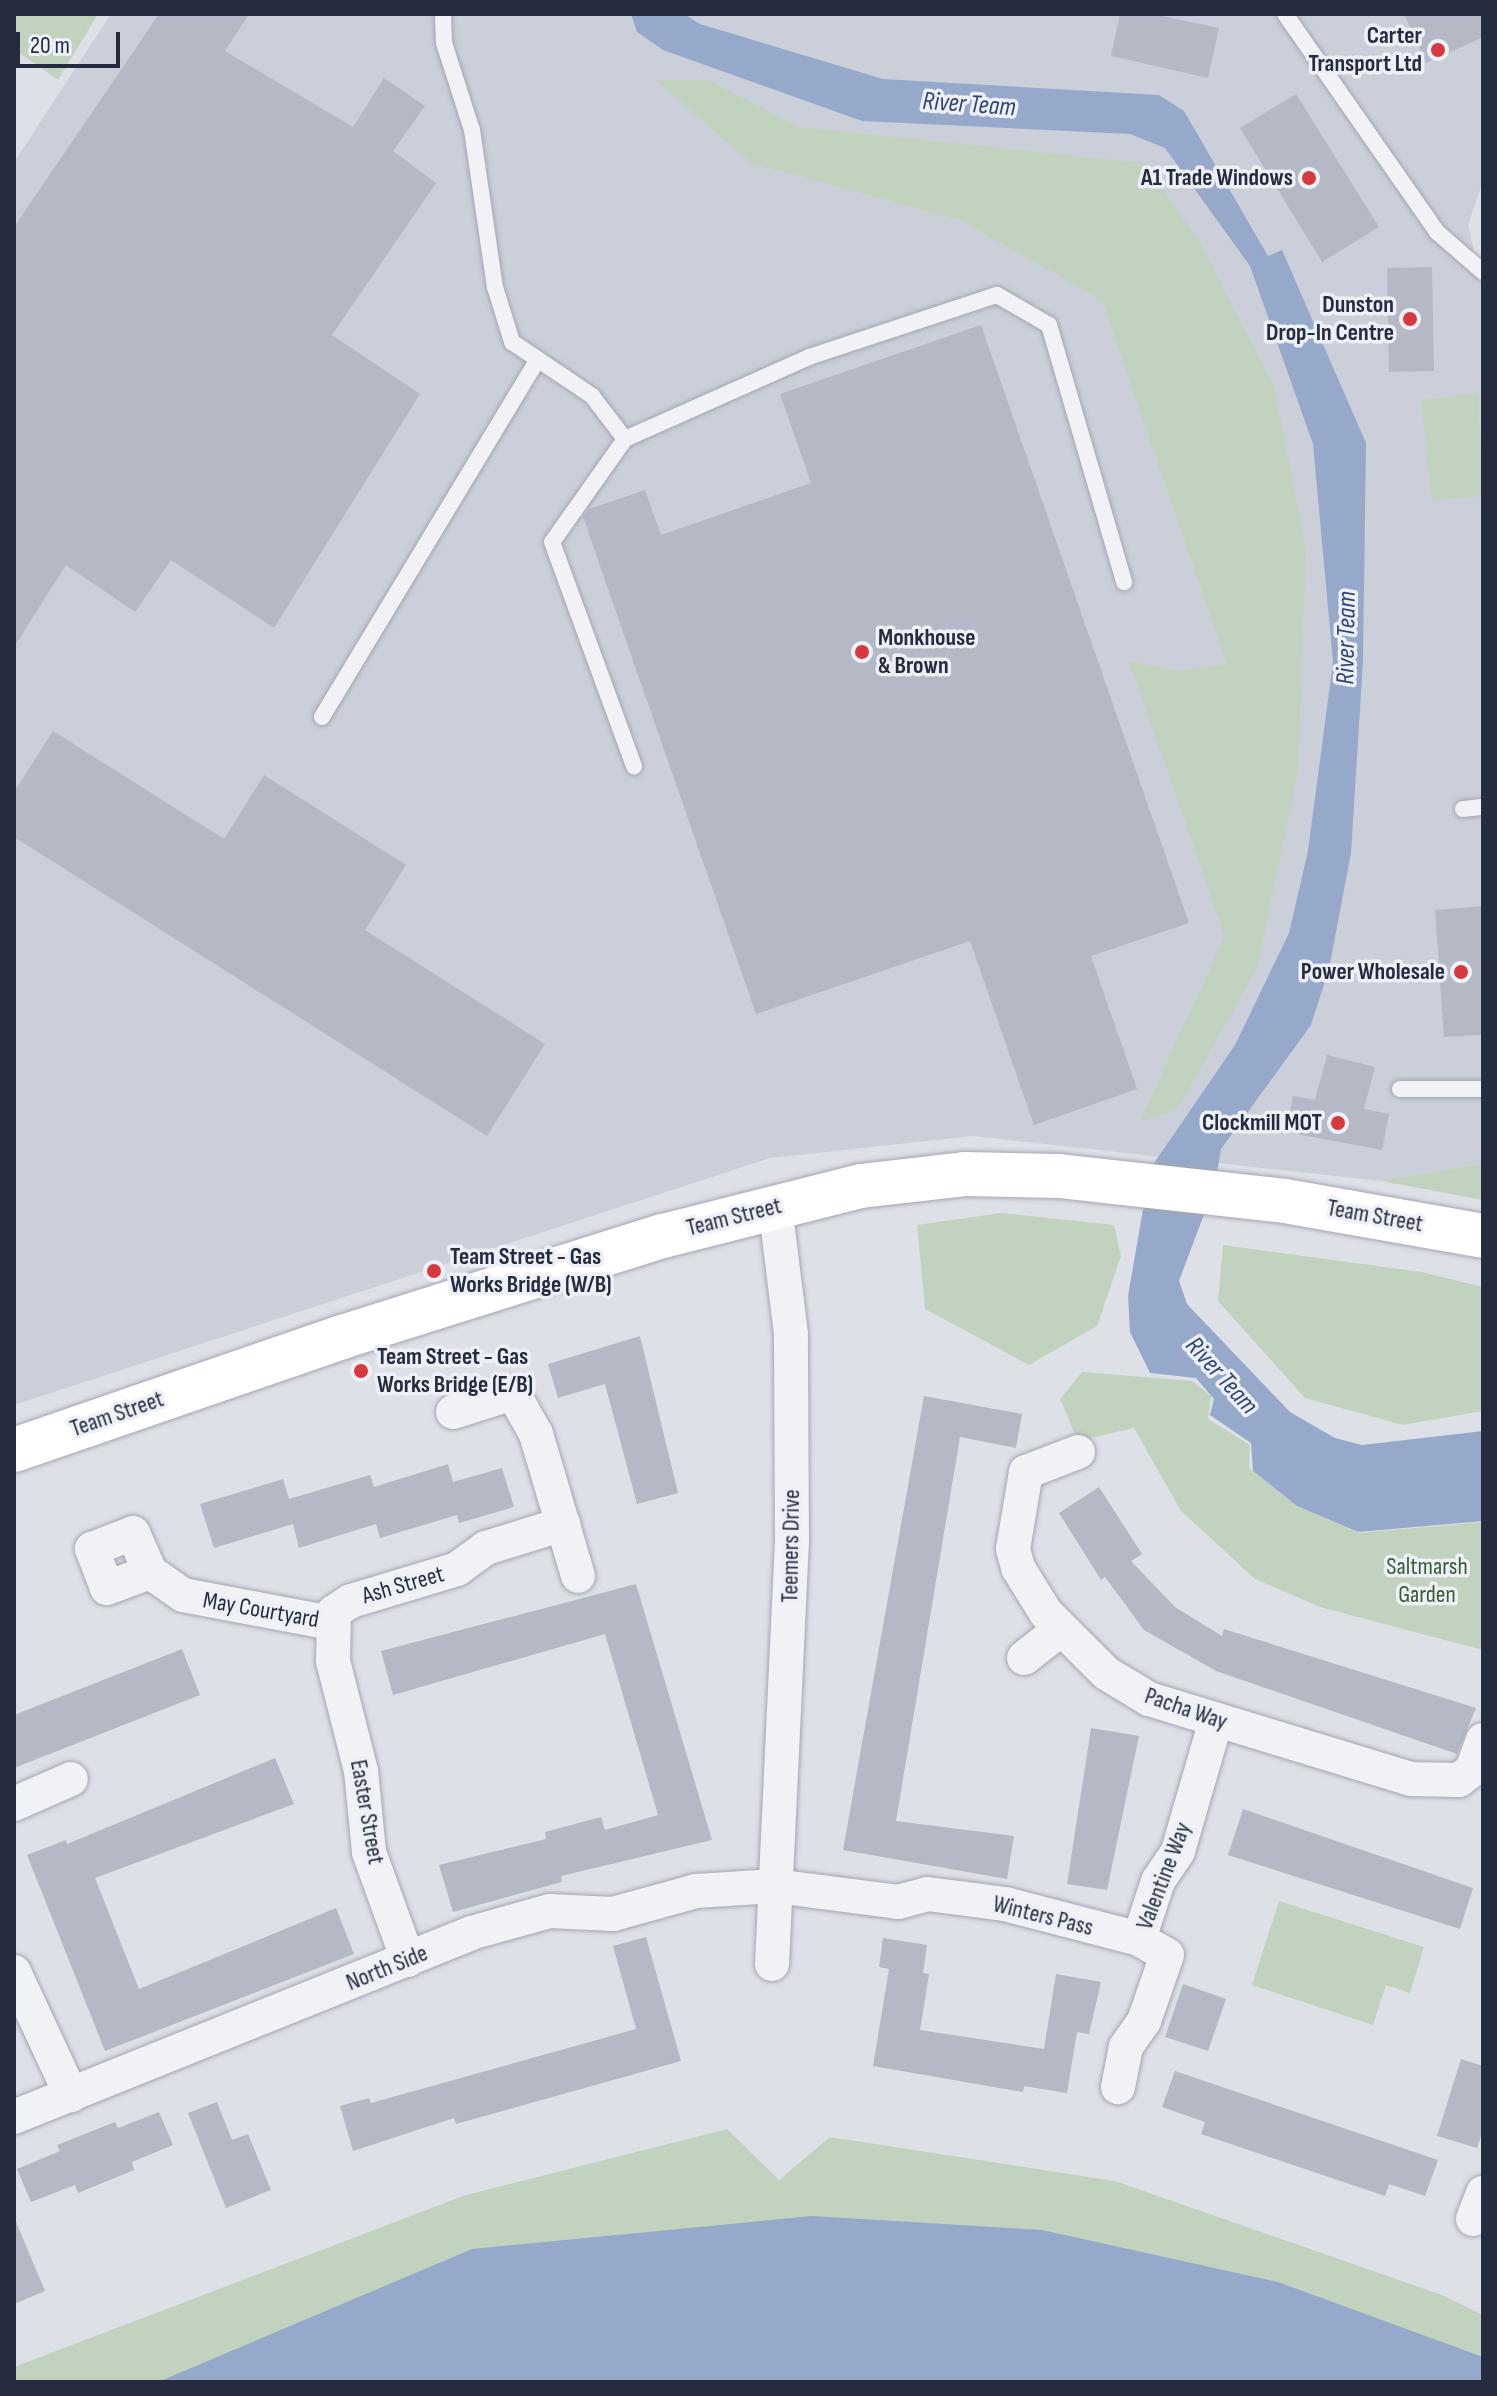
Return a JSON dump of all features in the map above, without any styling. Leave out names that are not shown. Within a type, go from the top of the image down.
[{"type":"street","name":"Team Street","points":[[14,1450],[342,1337],[663,1236],[861,1186],[964,1174],[1101,1180],[1419,1223],[1483,1236]]},
{"type":"street","name":"Teemers Drive","points":[[772,1964],[792,1528],[791,1334],[775,1206]]},
{"type":"street","points":[[453,1412],[513,1393],[536,1434],[578,1576]]},
{"type":"street","name":"Pacha Way","points":[[1078,1452],[1026,1472],[1013,1549],[1018,1568],[1061,1629],[1126,1687],[1216,1720],[1410,1779],[1459,1780],[1472,1770],[1483,1740]]},
{"type":"street","name":"Ash Street","points":[[331,1623],[334,1612],[351,1601],[457,1569],[486,1548],[563,1524]]},
{"type":"street","name":"May Courtyard","points":[[150,1572],[196,1599],[331,1623]]},
{"type":"street","name":"Easter Street","points":[[331,1623],[333,1661],[361,1771],[369,1852],[408,1960]]},
{"type":"street","points":[[1024,1658],[1061,1629]]},
{"type":"street","name":"Valentine Way","points":[[1139,1939],[1158,1881],[1178,1851],[1216,1720]]},
{"type":"street","points":[[14,1804],[71,1779]]},
{"type":"street","name":"Winters Pass","points":[[775,1886],[898,1902],[927,1894],[1005,1904],[1139,1939],[1167,1955],[1144,2021],[1126,2047],[1118,2087]]},
{"type":"street","name":"North Side","points":[[14,2117],[471,1933],[550,1911],[613,1914],[696,1891],[775,1886]]},
{"type":"street","points":[[14,1972],[71,2095]]},
{"type":"lane","points":[[443,14],[444,43],[472,130],[495,287],[512,342],[592,396],[625,439]]},
{"type":"lane","points":[[1285,14],[1437,232],[1483,272]]},
{"type":"lane","points":[[634,766],[552,542],[625,439],[809,357],[997,295],[1049,325],[1124,582]]},
{"type":"lane","points":[[322,717],[537,361]]},
{"type":"lane","points":[[1463,809],[1483,807]]},
{"type":"lane","points":[[1400,1089],[1483,1089]]},
{"type":"shaded area","points":[[111,14],[1483,14],[1483,181],[1468,225],[1483,292],[1483,1163],[1381,1181],[973,1136],[770,1158],[14,1405],[14,162]]},
{"type":"green space","points":[[14,14],[98,14],[58,80],[14,49]]},
{"type":"green space","points":[[656,80],[708,80],[799,127],[1144,163],[1200,243],[1274,386],[1306,549],[1298,770],[1258,966],[1177,1110],[1140,1121],[1225,936],[1129,661],[1181,671],[1227,664],[1102,300],[960,220],[751,163]]},
{"type":"green space","points":[[1478,393],[1483,496],[1432,501],[1421,400]]},
{"type":"green space","points":[[1483,1163],[1483,1200],[1381,1181]]},
{"type":"green space","points":[[1001,1213],[1114,1225],[1121,1256],[1097,1326],[1029,1365],[925,1309],[917,1225]]},
{"type":"green space","points":[[1223,1245],[1422,1272],[1483,1287],[1483,1411],[1403,1425],[1305,1398],[1218,1301]]},
{"type":"green space","name":"Saltmarsh Garden","points":[[1082,1372],[1192,1381],[1211,1396],[1208,1419],[1250,1445],[1249,1468],[1297,1506],[1359,1533],[1483,1522],[1483,1650],[1320,1607],[1255,1579],[1181,1511],[1134,1428],[1078,1441],[1060,1399]]},
{"type":"green space","points":[[1279,1901],[1424,1947],[1410,1993],[1386,1985],[1373,2025],[1252,1985]]},
{"type":"green space","points":[[727,2129],[779,2180],[830,2137],[1115,2181],[1442,2295],[1483,2315],[1483,2382],[14,2382],[14,2367],[466,2195]]},
{"type":"water","name":"River Team","points":[[631,14],[684,14],[700,24],[883,79],[1159,95],[1184,111],[1268,256],[1282,250],[1366,443],[1363,661],[1351,853],[1329,969],[1311,1025],[1221,1149],[1215,1185],[1179,1281],[1187,1304],[1290,1412],[1335,1438],[1362,1445],[1483,1431],[1483,1521],[1358,1532],[1297,1506],[1253,1471],[1251,1443],[1210,1415],[1214,1399],[1196,1378],[1150,1373],[1130,1332],[1128,1296],[1150,1169],[1235,1045],[1289,933],[1308,851],[1333,662],[1313,444],[1250,266],[1165,148],[1130,134],[862,121],[663,50],[637,32]]},
{"type":"water","points":[[812,2216],[1042,2230],[1278,2282],[1483,2357],[1483,2382],[158,2382],[472,2249]]},
{"type":"building","points":[[159,14],[249,14],[225,51],[353,127],[384,78],[425,106],[393,151],[436,183],[332,335],[420,394],[274,628],[171,560],[135,612],[66,565],[14,647],[14,227]]},
{"type":"building","points":[[1120,14],[1153,14],[1219,28],[1208,78],[1111,56]]},
{"type":"building","name":"Carter Transport Ltd","points":[[1404,14],[1483,14],[1483,37],[1426,63]]},
{"type":"building","name":"A1 Trade Windows","points":[[1296,94],[1379,227],[1322,262],[1240,128]]},
{"type":"building","name":"Dunston Drop-In Centre","points":[[1432,267],[1434,371],[1389,372],[1387,268]]},
{"type":"building","name":"Monkhouse & Brown","points":[[981,325],[1189,923],[1091,956],[1137,1089],[1034,1125],[970,941],[756,1014],[583,517],[589,509],[645,490],[661,535],[811,483],[780,394]]},
{"type":"building","points":[[53,731],[224,839],[264,775],[406,865],[365,930],[545,1044],[487,1136],[14,837],[14,792]]},
{"type":"building","name":"Power Wholesale","points":[[1483,906],[1483,1035],[1444,1037],[1435,910]]},
{"type":"building","name":"Clockmill MOT","points":[[1327,1055],[1375,1067],[1364,1109],[1389,1114],[1382,1150],[1286,1132],[1293,1096],[1315,1100]]},
{"type":"building","points":[[640,1336],[678,1493],[637,1504],[605,1384],[558,1398],[548,1364]]},
{"type":"building","points":[[924,1396],[1022,1414],[1016,1448],[960,1437],[896,1821],[1014,1836],[1007,1879],[843,1850]]},
{"type":"building","points":[[448,1464],[453,1482],[502,1468],[514,1507],[459,1523],[457,1515],[380,1538],[376,1524],[299,1548],[293,1524],[214,1548],[200,1504],[283,1479],[289,1499],[370,1475],[374,1487]]},
{"type":"building","points":[[1099,1487],[1142,1554],[1131,1561],[1175,1607],[1222,1636],[1224,1629],[1476,1708],[1457,1754],[1216,1671],[1144,1630],[1105,1577],[1101,1580],[1059,1513]]},
{"type":"building","points":[[636,1584],[712,1840],[561,1876],[562,1882],[453,1912],[439,1865],[546,1839],[545,1832],[601,1817],[605,1830],[658,1815],[605,1634],[393,1695],[381,1651]]},
{"type":"building","points":[[182,1649],[200,1695],[14,1768],[14,1715]]},
{"type":"building","points":[[1091,1728],[1139,1736],[1107,1890],[1067,1884]]},
{"type":"building","points":[[275,1758],[294,1804],[95,1878],[139,1989],[336,1908],[354,1954],[105,2051],[27,1855],[66,1840],[67,1844]]},
{"type":"building","points":[[1243,1809],[1473,1888],[1460,1929],[1228,1855]]},
{"type":"building","points":[[646,1937],[681,2061],[456,2124],[454,2118],[353,2151],[340,2106],[369,2098],[371,2103],[636,2029],[613,1946]]},
{"type":"building","points":[[883,1938],[927,1945],[923,1973],[929,1974],[920,2030],[1044,2049],[1056,1974],[1101,1982],[1089,2034],[1077,2032],[1067,2093],[1024,2086],[1023,2092],[873,2066],[889,1969],[879,1967]]},
{"type":"building","points":[[1183,1984],[1226,1999],[1208,2051],[1165,2037]]},
{"type":"building","points":[[1461,2059],[1483,2066],[1483,2130],[1477,2148],[1437,2136]]},
{"type":"building","points":[[1175,2071],[1438,2160],[1425,2196],[1389,2184],[1385,2196],[1201,2134],[1205,2122],[1162,2107]]},
{"type":"building","points":[[217,2102],[232,2140],[248,2134],[271,2190],[226,2208],[188,2113]]},
{"type":"building","points":[[159,2112],[173,2145],[132,2162],[134,2170],[78,2193],[75,2185],[31,2202],[17,2169],[60,2151],[57,2145],[115,2122],[118,2128]]},
{"type":"building","points":[[14,2217],[45,2291],[14,2304]]},
{"type":"place","name":"Carter Transport Ltd","points":[[1438,50]]},
{"type":"place","name":"A1 Trade Windows","points":[[1309,178]]},
{"type":"place","name":"Dunston Drop-In Centre","points":[[1410,319]]},
{"type":"place","name":"Monkhouse & Brown","points":[[862,652]]},
{"type":"place","name":"Power Wholesale","points":[[1461,972]]},
{"type":"place","name":"Clockmill MOT","points":[[1338,1123]]},
{"type":"place","name":"Team Street - Gas Works Bridge (W/B)","points":[[434,1271]]},
{"type":"place","name":"Team Street - Gas Works Bridge (E/B)","points":[[361,1371]]}]
